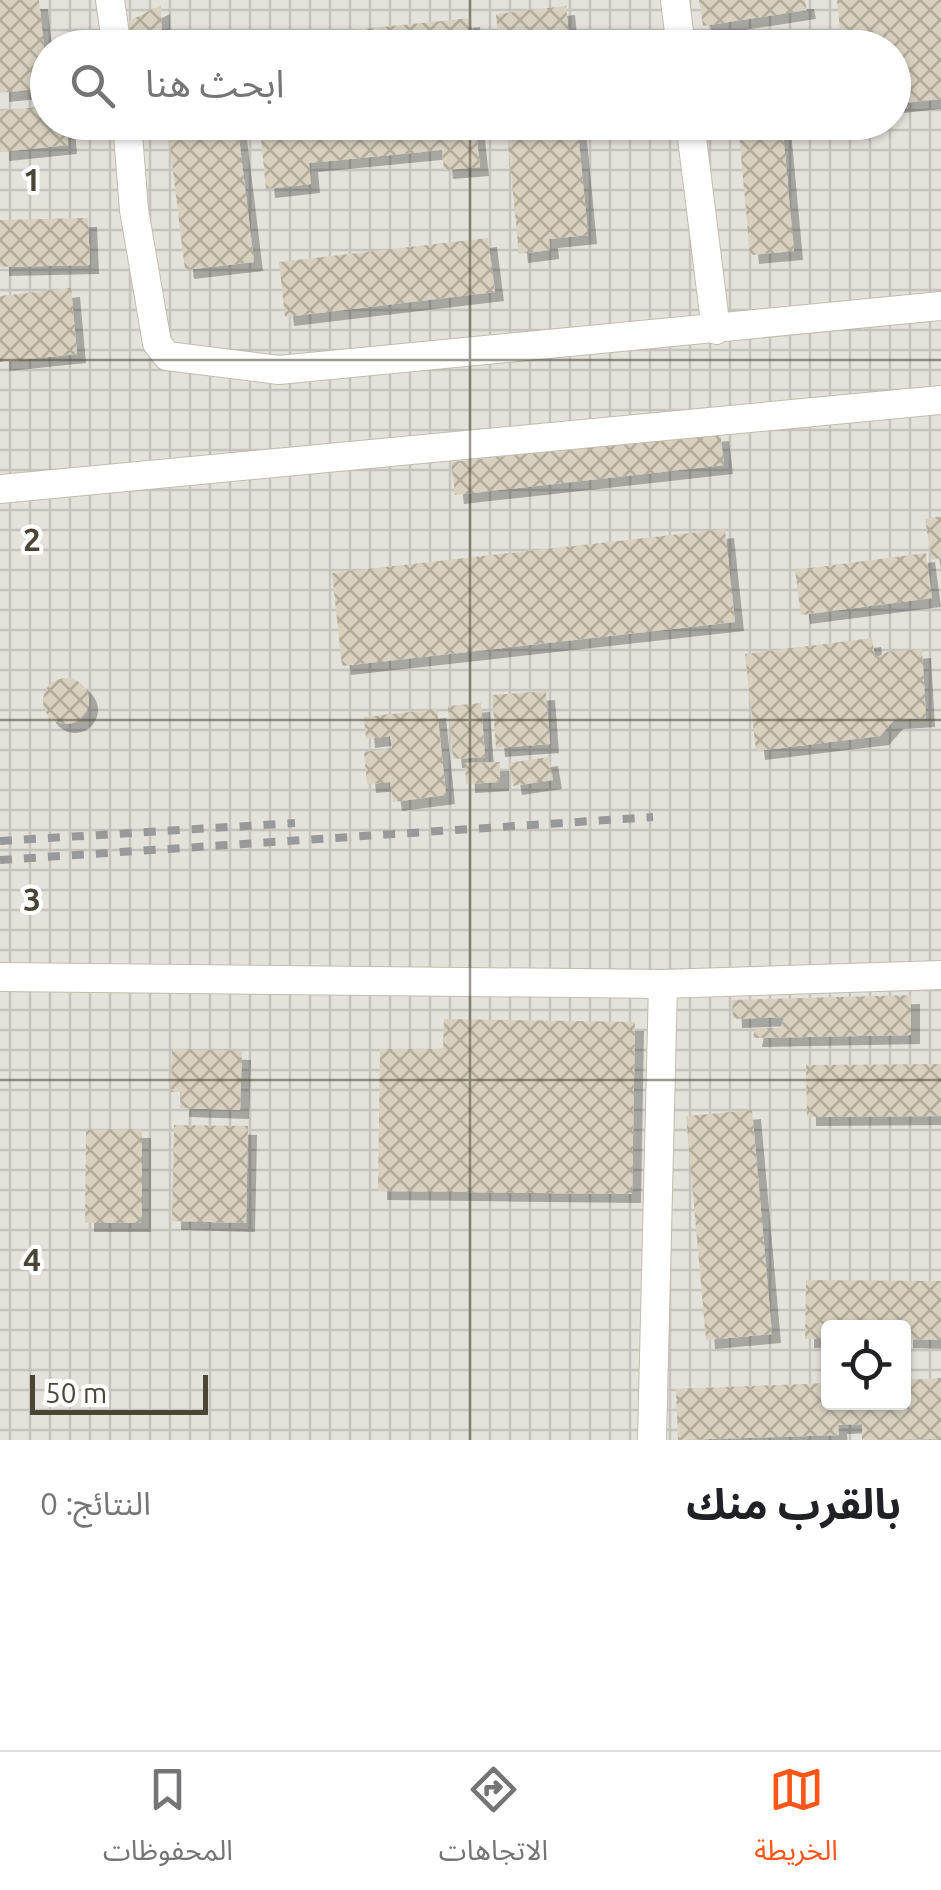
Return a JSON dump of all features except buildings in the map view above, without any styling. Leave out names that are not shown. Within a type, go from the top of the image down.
[{"type":"lane","points":[[110,0],[114,30]]},
{"type":"lane","points":[[674,0],[678,30]]},
{"type":"lane","points":[[129,140],[134,210],[157,344],[167,356],[279,370],[941,306]]},
{"type":"lane","points":[[692,140],[716,330]]},
{"type":"lane","points":[[0,489],[941,400]]},
{"type":"lane","points":[[0,977],[663,984],[941,974]]},
{"type":"lane","points":[[652,1440],[663,984]]},
{"type":"shaded area","points":[[0,0],[941,0],[941,1440],[0,1440]]},
{"type":"railway","points":[[0,860],[653,817]]},
{"type":"railway","points":[[0,841],[295,823]]}]
